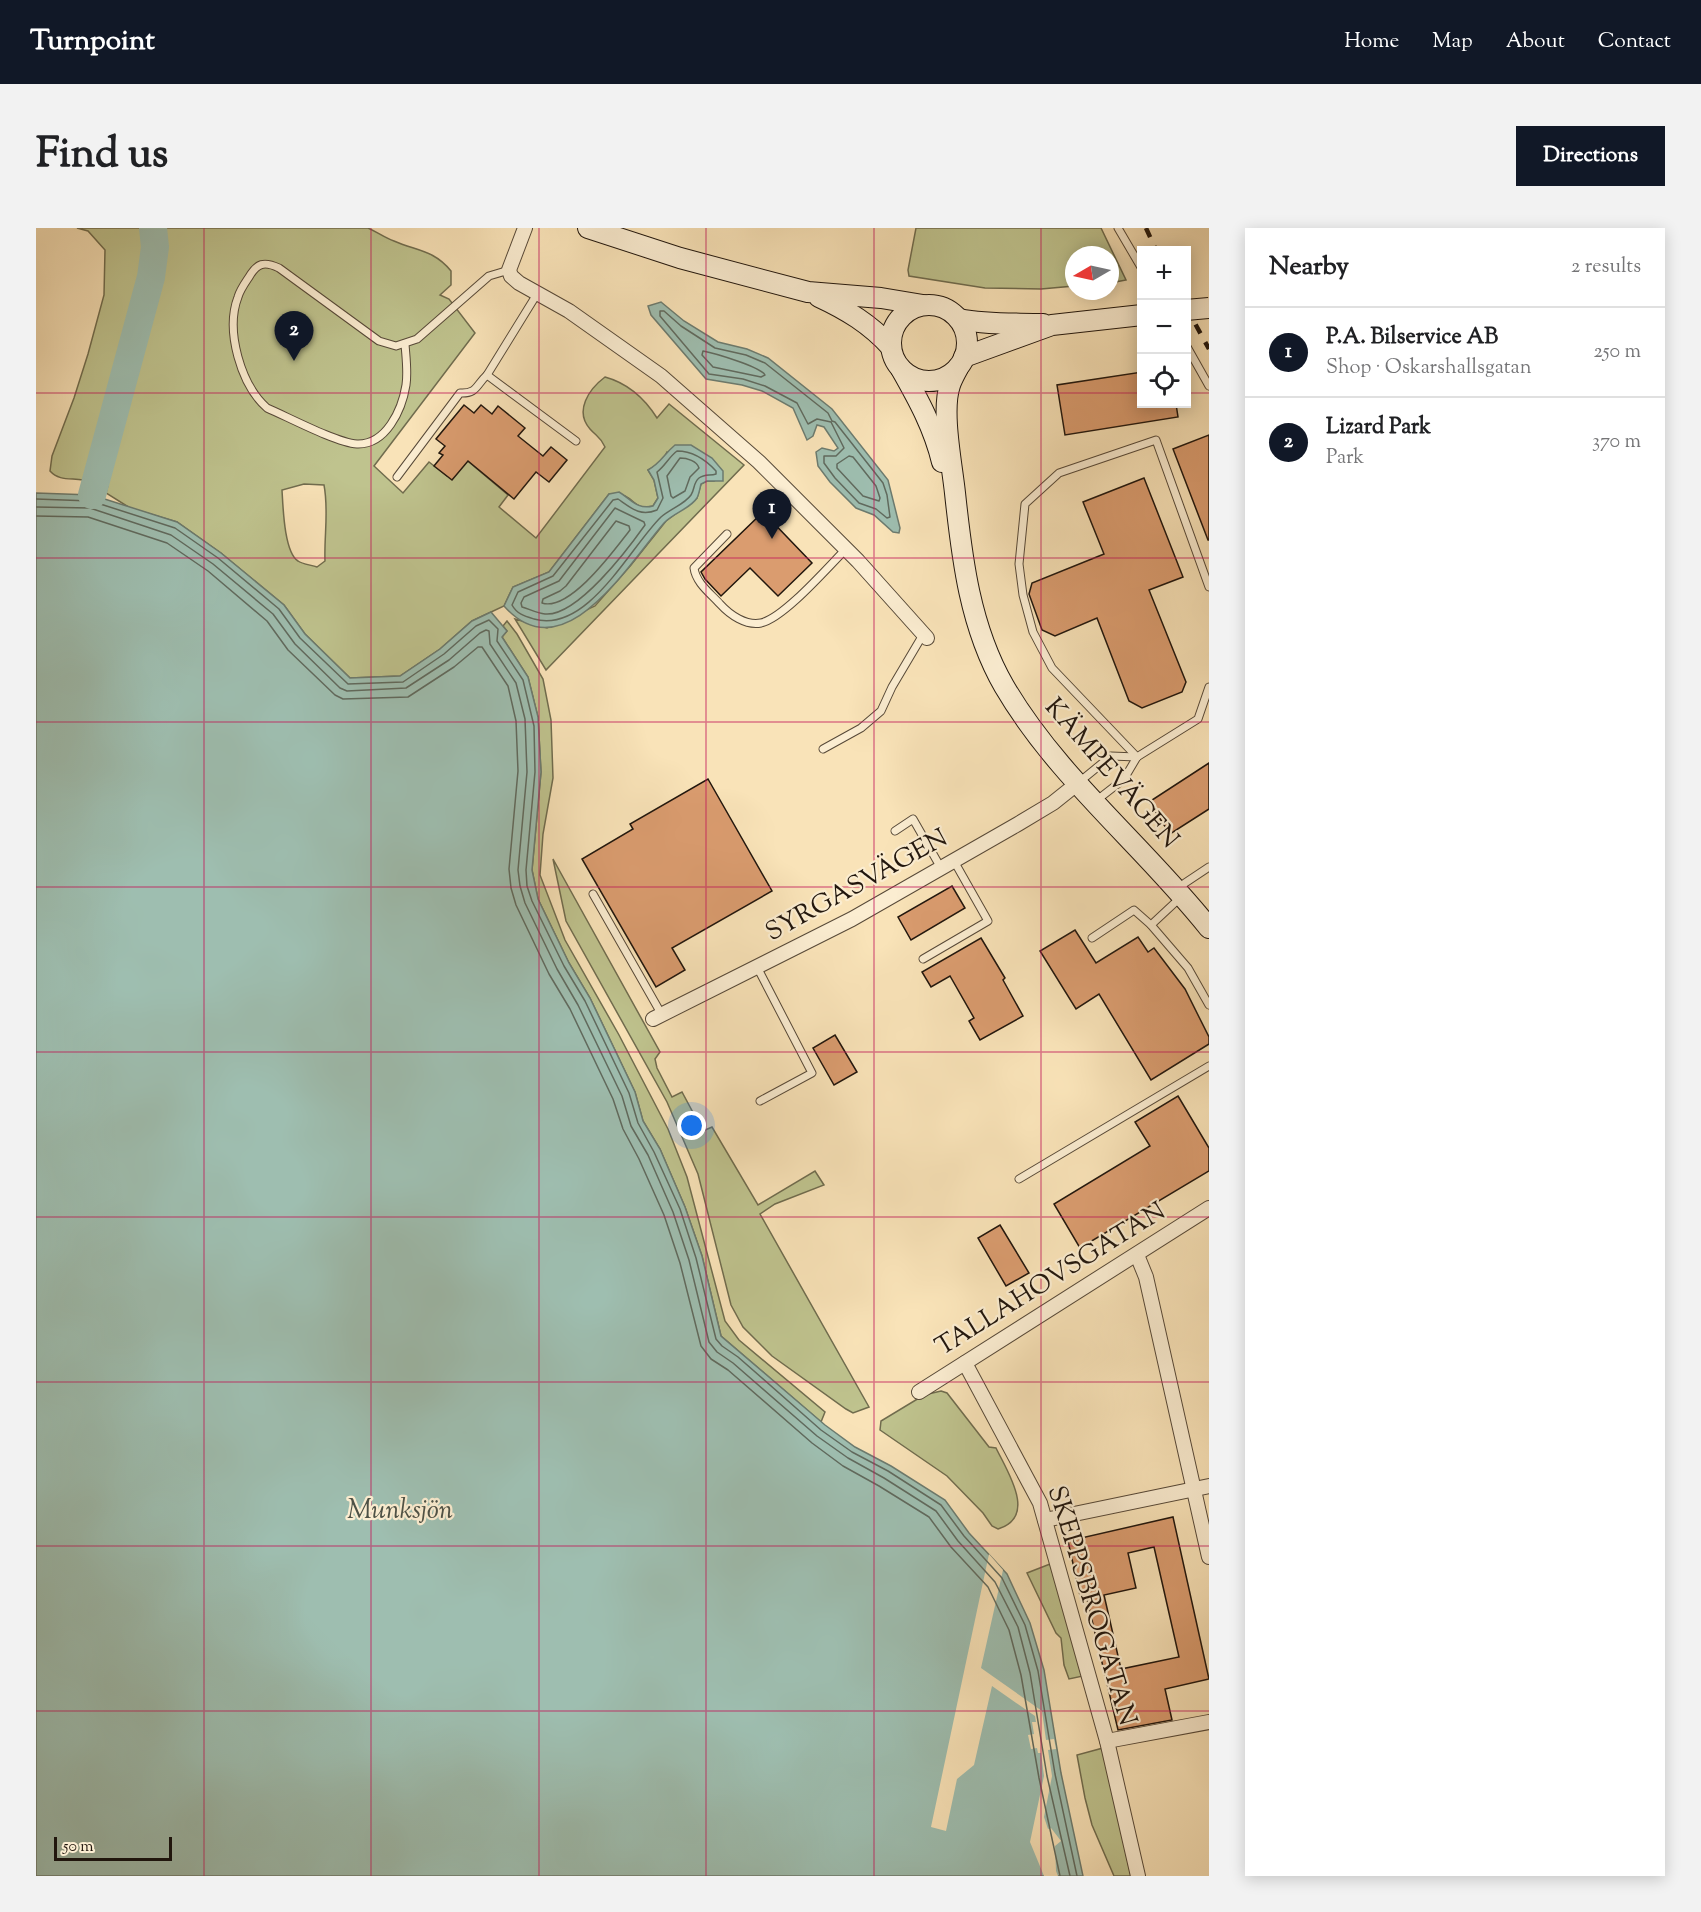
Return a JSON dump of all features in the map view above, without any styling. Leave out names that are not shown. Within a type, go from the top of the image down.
[{"type":"main road","points":[[588,228],[680,258],[808,292],[851,312],[891,347]]},
{"type":"main road","points":[[808,292],[881,298],[943,307],[959,319],[965,328],[968,339],[961,363]]},
{"type":"main road","points":[[923,305],[903,315],[896,324],[891,347],[894,359],[901,369],[911,377],[923,381],[936,381],[948,376],[961,363],[1052,325]]},
{"type":"main road","points":[[1191,310],[1209,308]]},
{"type":"main road","points":[[959,319],[990,324],[1006,322],[1052,325],[1137,316]]},
{"type":"main road","name":"KÄMPEVÄGEN","points":[[960,541],[946,409],[950,386],[961,363]]},
{"type":"main road","name":"KÄMPEVÄGEN","points":[[901,369],[926,414],[938,443],[960,541],[968,589],[981,634],[1003,685],[1043,743],[1180,892],[1209,928]]},
{"type":"street","points":[[525,228],[509,270],[511,276],[537,294],[569,311],[661,376],[759,462],[846,549],[925,636]]},
{"type":"street","name":"SYRGASVÄGEN","points":[[657,1017],[852,919],[1053,803],[1078,783]]},
{"type":"street","name":"TALLAHOVSGATAN","points":[[919,1392],[1209,1208]]},
{"type":"street","points":[[1137,1255],[1146,1277],[1209,1557]]},
{"type":"street","name":"SKEPPSBROGATAN","points":[[965,1363],[1040,1503],[1107,1742],[1138,1876]]},
{"type":"street","points":[[1045,1520],[1209,1486]]},
{"type":"street","points":[[1107,1742],[1209,1722]]},
{"type":"lane","points":[[1118,228],[1137,260]]},
{"type":"lane","points":[[405,344],[406,386],[395,416],[378,439],[366,443],[348,442],[267,408],[259,400],[246,381],[238,358],[235,330],[238,296],[255,267],[269,263],[378,341],[396,346],[417,339],[489,276],[509,270]]},
{"type":"lane","points":[[397,477],[460,393],[475,391],[480,381],[488,375],[537,294]]},
{"type":"lane","points":[[1191,354],[1209,386]]},
{"type":"lane","points":[[488,375],[576,441]]},
{"type":"lane","points":[[1137,758],[1052,668],[1033,632],[1023,595],[1019,564],[1025,504],[1059,473],[1155,440],[1209,586]]},
{"type":"lane","points":[[727,534],[694,568],[695,577],[727,612],[745,621],[760,623],[772,618],[793,602],[846,549]]},
{"type":"lane","points":[[823,749],[861,728],[881,711],[892,687],[925,636]]},
{"type":"lane","points":[[1095,801],[1124,779],[1137,758],[1198,719],[1209,687]]},
{"type":"lane","points":[[1078,783],[1111,756],[1137,758]]},
{"type":"lane","points":[[895,831],[913,819],[988,921],[923,959]]},
{"type":"lane","points":[[1151,925],[1180,892],[1209,867]]},
{"type":"lane","points":[[592,894],[657,1017]]},
{"type":"lane","points":[[1092,938],[1134,910],[1151,925],[1188,968],[1209,1005]]},
{"type":"lane","points":[[757,967],[812,1073],[760,1101]]},
{"type":"lane","points":[[1019,1179],[1209,1066]]},
{"type":"green space","points":[[77,228],[368,228],[391,240],[432,255],[445,264],[451,271],[451,285],[440,295],[449,299],[475,333],[374,466],[403,493],[429,462],[447,476],[463,457],[508,495],[499,507],[536,538],[605,447],[585,422],[583,408],[589,394],[605,377],[621,383],[635,393],[657,418],[669,404],[744,465],[546,670],[515,619],[547,628],[595,606],[666,521],[697,498],[701,484],[713,481],[667,452],[661,463],[648,470],[654,480],[658,498],[653,506],[640,506],[625,496],[609,494],[549,572],[513,587],[504,606],[472,621],[440,649],[400,676],[350,678],[305,634],[284,605],[221,553],[177,522],[130,508],[106,493],[108,485],[61,478],[50,471],[52,456],[74,398],[104,295],[105,250],[88,231]],"holes":[[[304,484],[324,485],[325,561],[317,567],[304,564],[293,556],[285,528],[282,490]]]},
{"type":"green space","points":[[916,228],[1101,228],[1110,246],[1065,246],[1065,287],[1041,289],[985,288],[909,276],[908,270]]},
{"type":"green space","points":[[1119,265],[1126,280],[1119,281]]},
{"type":"green space","points":[[507,621],[543,679],[551,720],[553,778],[543,834],[540,875],[565,940],[619,1035],[668,1129],[687,1177],[725,1321],[739,1340],[825,1412],[821,1422],[721,1336],[702,1256],[685,1207],[660,1149],[643,1121],[635,1092],[590,998],[569,963],[538,899],[532,870],[541,772],[538,717],[528,677],[502,637],[507,631],[503,626]]},
{"type":"green space","points":[[553,859],[660,1052],[655,1059],[657,1068],[672,1097],[682,1092],[703,1131],[712,1127],[758,1205],[815,1171],[824,1185],[775,1204],[760,1214],[869,1407],[853,1413],[846,1409],[772,1356],[743,1327],[731,1305],[698,1174],[667,1102],[566,921]]},
{"type":"green space","points":[[941,1391],[947,1393],[989,1447],[996,1448],[1012,1481],[1018,1504],[1016,1515],[1010,1523],[998,1529],[992,1526],[983,1513],[947,1476],[880,1430],[881,1421],[924,1395]]},
{"type":"green space","points":[[1050,1564],[1083,1676],[1069,1679],[1064,1665],[1061,1638],[1056,1633],[1027,1573]]},
{"type":"green space","points":[[1103,1748],[1131,1876],[1114,1876],[1092,1825],[1085,1798],[1077,1755]]},
{"type":"water","points":[[661,302],[684,321],[718,342],[747,349],[768,358],[832,409],[888,480],[900,528],[899,533],[893,532],[874,515],[856,508],[830,482],[818,466],[816,452],[822,448],[834,451],[838,448],[824,427],[817,425],[813,436],[807,440],[793,408],[762,391],[706,379],[651,315],[648,306]]},
{"type":"water","points":[[675,445],[691,445],[712,458],[723,471],[723,481],[707,481],[701,484],[694,502],[664,523],[614,585],[593,605],[572,620],[549,627],[527,624],[504,606],[513,587],[549,572],[609,494],[619,492],[638,505],[653,506],[658,498],[654,480],[648,470]]},
{"type":"water","name":"Munksjön","points":[[36,493],[92,495],[177,522],[221,553],[284,605],[305,634],[350,678],[400,676],[440,649],[472,621],[491,612],[507,631],[502,637],[528,677],[538,717],[541,772],[532,870],[538,899],[569,963],[590,998],[635,1092],[643,1121],[660,1149],[685,1207],[702,1256],[721,1336],[825,1425],[855,1447],[891,1466],[945,1500],[969,1533],[1007,1574],[1030,1623],[1044,1670],[1061,1773],[1083,1876],[36,1876]]},
{"type":"pier","points":[[989,1554],[1003,1570],[981,1668],[1042,1711],[1046,1740],[1054,1739],[1056,1749],[1048,1750],[1052,1776],[1044,1817],[1048,1829],[1051,1828],[1061,1841],[1055,1846],[1058,1876],[1044,1876],[1030,1842],[1044,1776],[1041,1753],[1038,1753],[1037,1748],[1031,1749],[1028,1735],[1034,1734],[1032,1722],[1036,1722],[1035,1716],[992,1686],[974,1765],[957,1779],[946,1831],[931,1827]]},
{"type":"building","points":[[1137,373],[1137,408],[1177,408],[1178,417],[1065,435],[1057,385]]},
{"type":"building","points":[[464,405],[474,413],[481,405],[492,414],[498,406],[525,428],[518,436],[543,456],[551,447],[567,460],[549,482],[536,472],[514,499],[468,461],[452,480],[434,466],[443,455],[439,453],[445,446],[436,439]]},
{"type":"building","points":[[1209,435],[1209,540],[1208,540],[1173,449]]},
{"type":"building","points":[[1144,478],[1183,577],[1149,590],[1186,682],[1182,692],[1142,708],[1129,701],[1097,618],[1055,636],[1042,630],[1029,594],[1032,583],[1104,554],[1083,502]]},
{"type":"building","points":[[763,512],[812,563],[778,596],[750,568],[721,596],[701,572]]},
{"type":"building","points":[[1209,763],[1209,809],[1170,834],[1149,802]]},
{"type":"building","points":[[708,779],[772,891],[672,948],[685,970],[656,987],[582,859],[633,829],[630,824]]},
{"type":"building","points":[[952,886],[965,908],[911,940],[898,917]]},
{"type":"building","points":[[1075,930],[1096,963],[1138,937],[1148,952],[1154,948],[1185,989],[1209,1037],[1209,1044],[1151,1080],[1099,994],[1076,1009],[1040,951]]},
{"type":"building","points":[[981,938],[1005,978],[1003,980],[1023,1016],[980,1040],[969,1021],[974,1018],[950,976],[931,987],[922,972]]},
{"type":"building","points":[[835,1035],[857,1072],[834,1085],[813,1048]]},
{"type":"building","points":[[1178,1096],[1209,1148],[1209,1171],[1080,1248],[1054,1204],[1150,1146],[1135,1122]]},
{"type":"building","points":[[1000,1225],[1029,1273],[1006,1286],[978,1238]]},
{"type":"building","points":[[1173,1517],[1209,1679],[1165,1689],[1172,1720],[1118,1730],[1087,1599],[1081,1600],[1068,1541]],"holes":[[[1154,1547],[1179,1657],[1121,1669],[1104,1595],[1136,1588],[1128,1553]]]},
{"type":"waterway","points":[[92,495],[151,277],[155,247],[153,228]]},
{"type":"railway","points":[[1146,228],[1154,246]]},
{"type":"railway","points":[[1191,316],[1209,349]]},
{"type":"place","name":"Lizard Park","points":[[294,361]]},
{"type":"place","name":"P.A. Bilservice AB","points":[[772,539]]}]
